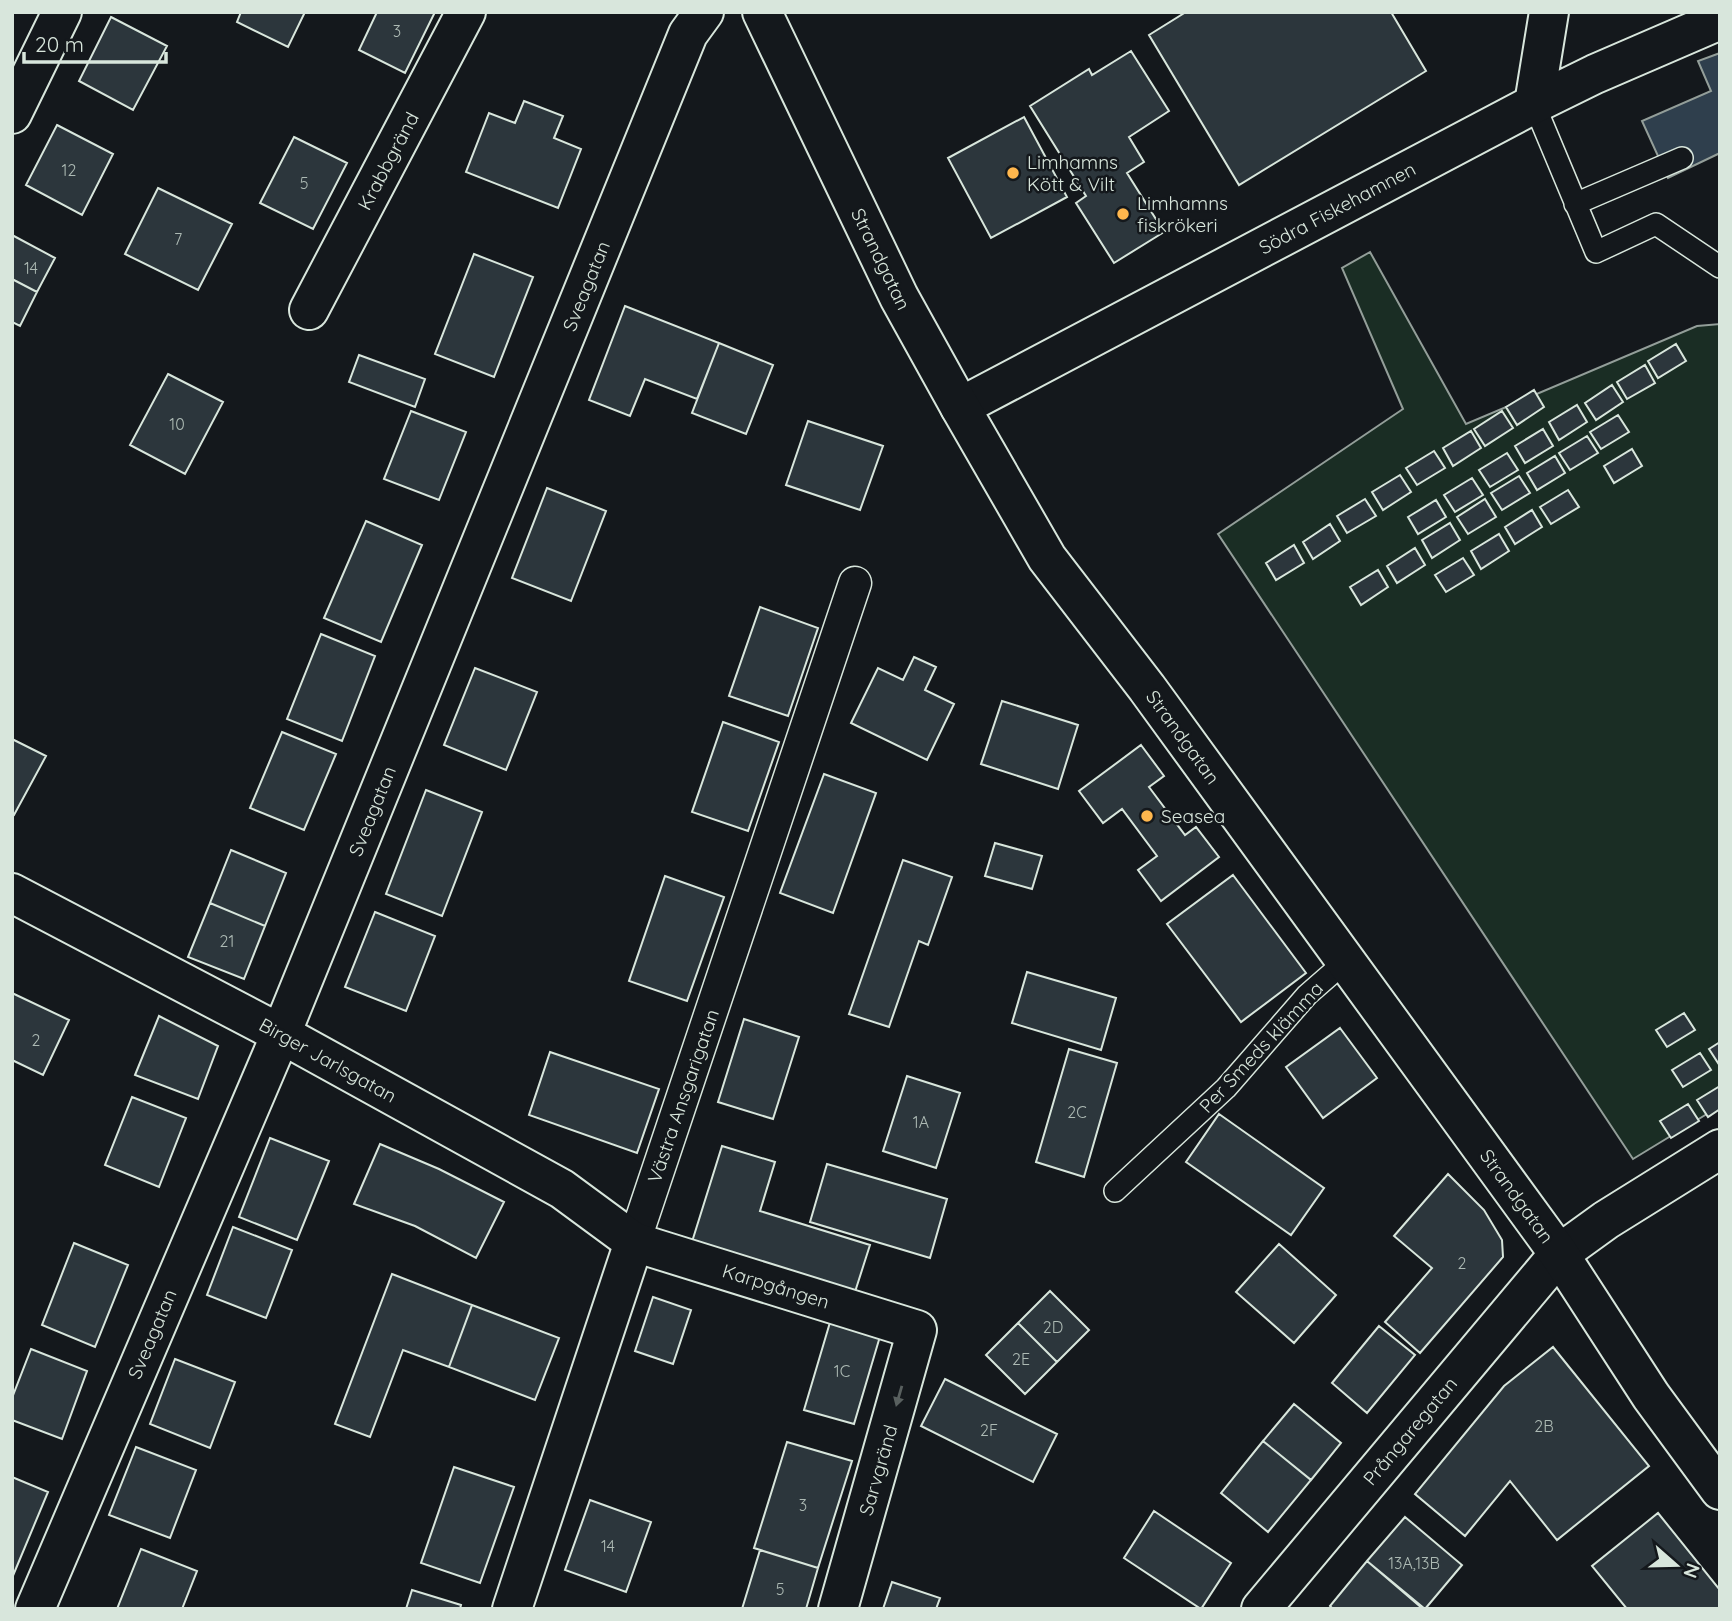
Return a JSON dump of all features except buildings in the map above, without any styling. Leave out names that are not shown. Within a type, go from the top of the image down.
[{"type":"street","points":[[12,114],[62,12]]},
{"type":"street","name":"Krabbgränd","points":[[309,310],[466,12]]},
{"type":"street","name":"Sveagatan","points":[[35,1609],[281,1034],[688,34],[704,12]]},
{"type":"street","name":"Strandgatan","points":[[762,12],[899,297],[1047,558],[1147,688],[1559,1254],[1651,1396],[1720,1490]]},
{"type":"street","points":[[1534,104],[1549,12]]},
{"type":"street","name":"Södra Fiskehamnen","points":[[960,407],[1534,104],[1595,74],[1720,20]]},
{"type":"street","name":"Västra Ansgarigatan","points":[[512,1609],[855,583]]},
{"type":"street","name":"Birger Jarlsgatan","points":[[14,898],[281,1034],[562,1189],[634,1242]]},
{"type":"street","points":[[1559,1254],[1606,1220],[1720,1149]]},
{"type":"street","name":"Karpgången","points":[[634,1242],[918,1331]]},
{"type":"street","name":"Prångaregatan","points":[[1261,1609],[1559,1254]]},
{"type":"street","name":"Sarvgränd","points":[[838,1609],[918,1331]]},
{"type":"lane","points":[[1534,104],[1596,252],[1656,224],[1720,267]]},
{"type":"lane","points":[[1576,204],[1682,158]]},
{"type":"lane","name":"Per Smeds klämma","points":[[1115,1191],[1226,1088],[1307,995],[1346,961]]},
{"type":"green space","points":[[1370,252],[1466,424],[1697,326],[1720,324],[1720,1106],[1633,1159],[1218,534],[1403,409],[1342,268]]},
{"type":"water","points":[[1720,53],[1720,153],[1668,178],[1642,121],[1711,91],[1698,61]]},
{"type":"place","name":"Limhamns Kött & Vilt","points":[[1013,173]]},
{"type":"place","name":"Limhamns fiskrökeri","points":[[1123,214]]},
{"type":"place","name":"Seasea","points":[[1147,816]]}]
